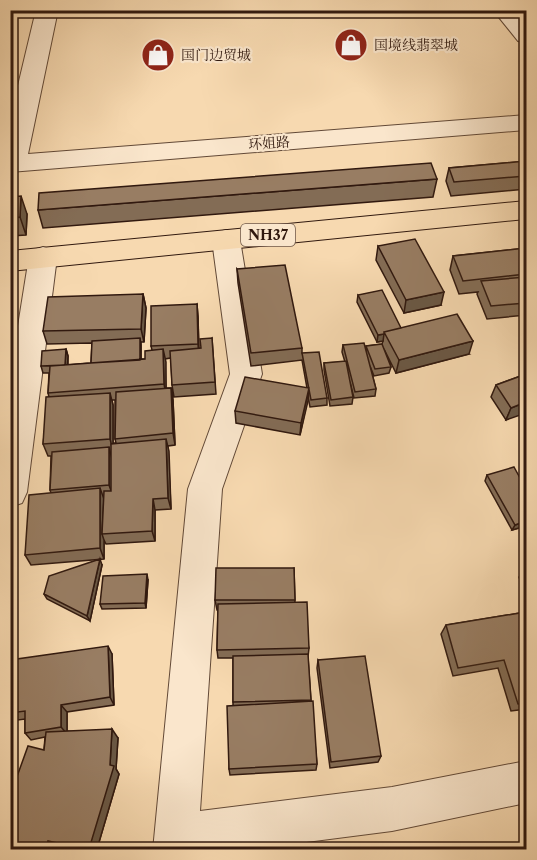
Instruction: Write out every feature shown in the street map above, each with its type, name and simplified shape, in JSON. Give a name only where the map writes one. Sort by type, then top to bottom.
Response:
[{"type":"highway","name":"NH37","points":[[10,261],[526,210]]},
{"type":"street","points":[[12,164],[47,10]]},
{"type":"street","points":[[503,10],[526,36]]},
{"type":"street","name":"环姐路","points":[[12,164],[526,123]]},
{"type":"street","points":[[226,240],[246,374],[205,489],[176,842],[392,808],[526,782]]},
{"type":"street","points":[[10,492],[43,257]]},
{"type":"building","points":[[526,161],[526,176],[454,182],[449,168]]},
{"type":"building","points":[[431,163],[437,179],[38,210],[39,193]]},
{"type":"building","points":[[21,196],[20,217],[10,218],[10,197]]},
{"type":"building","points":[[415,239],[444,292],[406,300],[378,246]]},
{"type":"building","points":[[526,248],[526,274],[463,281],[453,256]]},
{"type":"building","points":[[285,265],[302,348],[251,353],[237,269]]},
{"type":"building","points":[[526,277],[526,303],[491,306],[481,281]]},
{"type":"building","points":[[382,290],[401,328],[378,335],[358,295]]},
{"type":"building","points":[[143,294],[141,329],[43,331],[48,297]]},
{"type":"building","points":[[197,304],[198,344],[151,346],[151,306]]},
{"type":"building","points":[[457,314],[473,341],[399,360],[384,332]]},
{"type":"building","points":[[140,338],[140,360],[91,363],[92,341]]},
{"type":"building","points":[[212,338],[215,382],[172,385],[170,351],[201,348],[200,339]]},
{"type":"building","points":[[364,343],[376,389],[355,392],[343,345]]},
{"type":"building","points":[[382,344],[391,367],[375,369],[366,346]]},
{"type":"building","points":[[66,349],[65,365],[41,366],[42,351]]},
{"type":"building","points":[[163,349],[164,384],[48,393],[50,366],[145,359],[145,351]]},
{"type":"building","points":[[319,352],[327,398],[311,400],[302,353]]},
{"type":"building","points":[[346,361],[353,397],[331,400],[324,363]]},
{"type":"building","points":[[526,374],[526,402],[511,408],[496,385]]},
{"type":"building","points":[[245,377],[309,388],[301,423],[235,411]]},
{"type":"building","points":[[171,388],[173,433],[115,439],[116,392]]},
{"type":"building","points":[[110,393],[110,439],[43,444],[46,397]]},
{"type":"building","points":[[166,439],[168,498],[153,499],[152,531],[102,534],[104,491],[111,491],[111,444]]},
{"type":"building","points":[[109,447],[109,485],[50,490],[52,452]]},
{"type":"building","points":[[514,467],[526,489],[526,521],[515,525],[487,475]]},
{"type":"building","points":[[100,488],[100,548],[25,555],[29,495]]},
{"type":"building","points":[[100,559],[87,616],[44,594],[49,576]]},
{"type":"building","points":[[216,568],[294,568],[295,600],[215,600]]},
{"type":"building","points":[[147,574],[145,603],[100,604],[103,576]]},
{"type":"building","points":[[307,602],[309,648],[217,650],[218,604]]},
{"type":"building","points":[[526,612],[526,703],[518,704],[504,660],[458,668],[446,625]]},
{"type":"building","points":[[108,646],[110,697],[61,705],[61,727],[25,733],[25,711],[10,713],[10,660]]},
{"type":"building","points":[[308,654],[311,700],[233,702],[233,656]]},
{"type":"building","points":[[365,656],[381,756],[331,762],[318,660]]},
{"type":"building","points":[[313,701],[317,764],[229,769],[227,706]]},
{"type":"building","points":[[112,729],[110,765],[114,766],[89,849],[48,841],[46,849],[10,849],[10,796],[28,746],[44,750],[46,732]]},
{"type":"place","name":"国境线翡翠城","points":[[351,45]]},
{"type":"place","name":"国门边贸城","points":[[158,55]]}]
